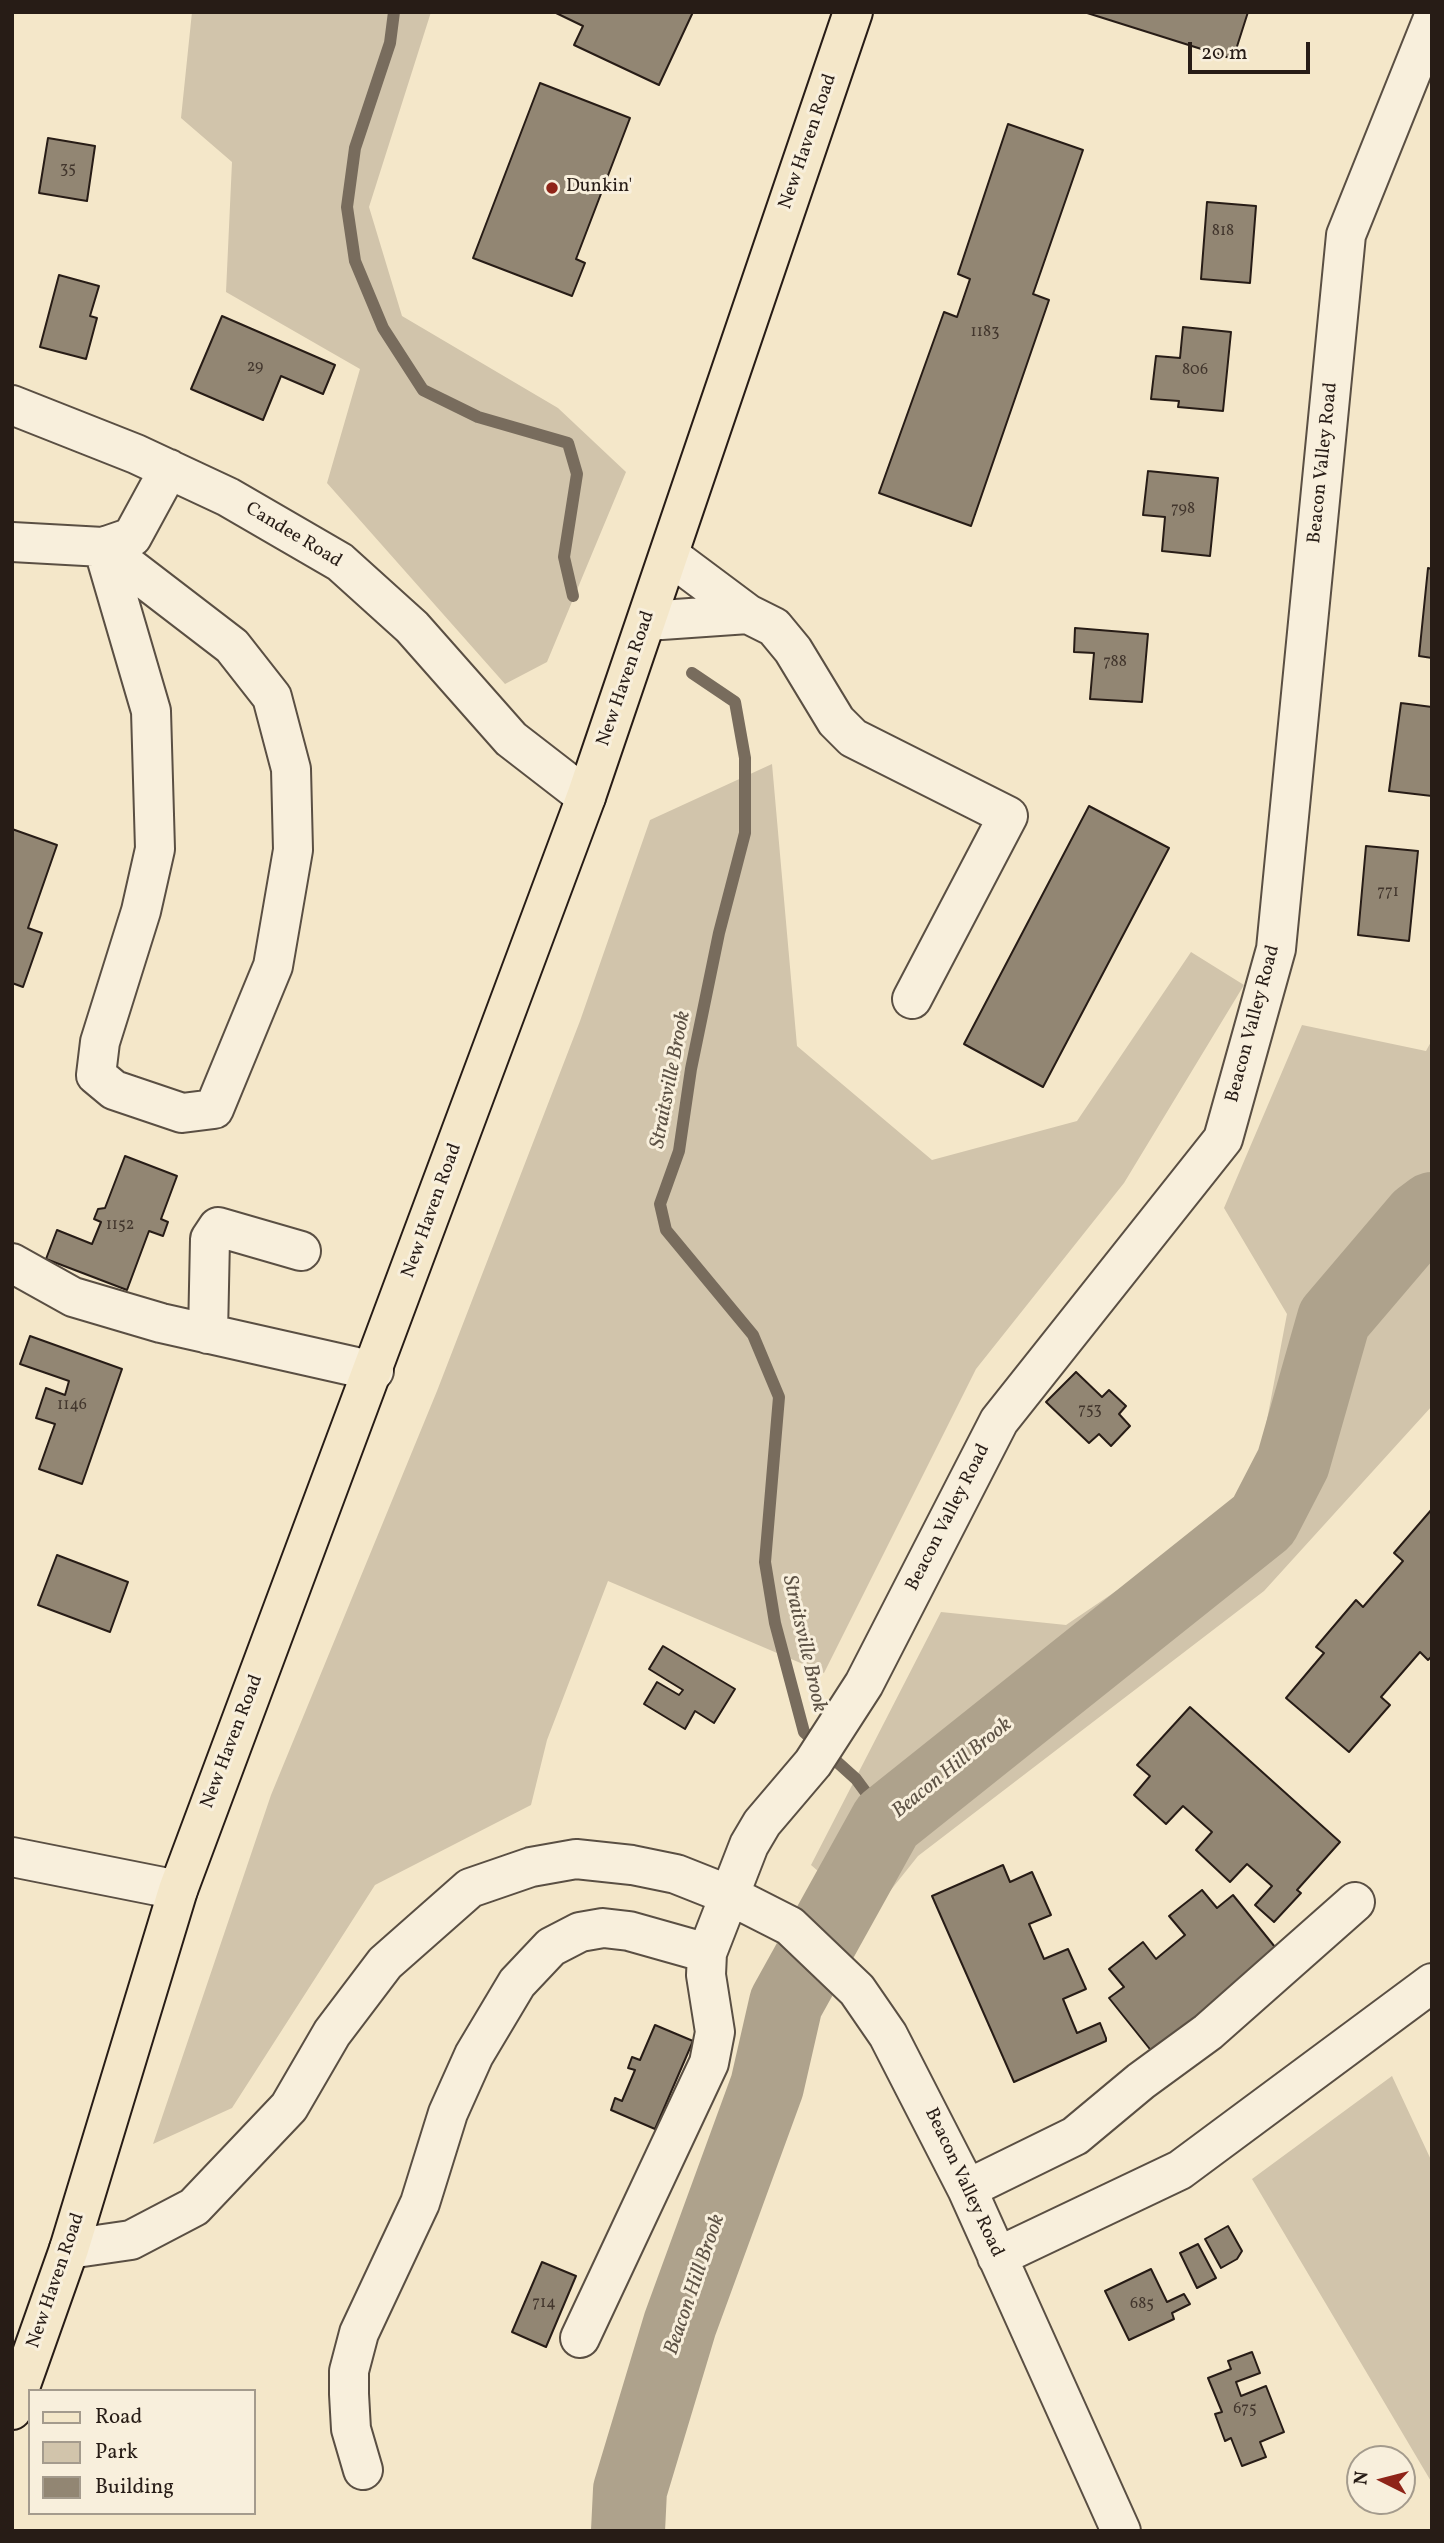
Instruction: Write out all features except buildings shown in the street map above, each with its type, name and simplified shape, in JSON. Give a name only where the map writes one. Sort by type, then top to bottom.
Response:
[{"type":"main road","name":"New Haven Road","points":[[12,2410],[69,2249],[178,1890],[374,1371],[586,797],[853,12]]},
{"type":"street","name":"Beacon Valley Road","points":[[729,1895],[749,1845],[762,1823],[822,1749],[864,1684],[999,1421],[1223,1139],[1276,949],[1346,235],[1432,21]]},
{"type":"street","name":"Candee Road","points":[[12,405],[169,469],[228,497],[340,562],[412,627],[511,739],[586,797]]},
{"type":"street","points":[[12,542],[103,547],[132,537],[169,469]]},
{"type":"street","points":[[103,547],[232,646],[272,697],[292,769],[292,850],[273,966],[214,1109],[182,1112],[114,1090],[96,1075],[100,1042],[141,911],[155,849],[152,711],[103,547]]},
{"type":"street","points":[[669,555],[748,614],[774,627],[793,650],[836,721],[853,738],[1008,816],[912,999]]},
{"type":"street","points":[[647,621],[748,614]]},
{"type":"street","points":[[208,1334],[209,1239],[218,1227],[301,1251]]},
{"type":"street","points":[[12,1263],[73,1297],[208,1334],[374,1371]]},
{"type":"street","points":[[12,1857],[178,1890]]},
{"type":"street","name":"Beacon Valley Road","points":[[69,2249],[131,2240],[194,2207],[289,2107],[332,2033],[385,1963],[470,1888],[531,1867],[576,1859],[632,1865],[676,1874],[729,1895],[790,1926],[857,1990],[888,2035],[917,2086],[967,2189],[1121,2531]]},
{"type":"street","points":[[580,2338],[709,2063],[715,2032],[706,1975],[706,1953],[729,1895]]},
{"type":"street","points":[[967,2189],[1074,2136],[1141,2081],[1208,2032],[1355,1902]]},
{"type":"street","points":[[363,2470],[351,2429],[349,2394],[349,2371],[359,2333],[420,2203],[449,2113],[474,2055],[517,1983],[551,1947],[580,1932],[603,1928],[629,1931],[706,1953]]},
{"type":"street","points":[[997,2257],[1180,2170],[1432,1983]]},
{"type":"green space","points":[[192,12],[431,12],[369,207],[402,316],[558,408],[626,472],[547,662],[505,684],[327,483],[360,369],[226,292],[232,162],[181,118]]},
{"type":"green space","points":[[772,764],[797,1046],[932,1160],[1077,1121],[1191,952],[1244,985],[1124,1183],[976,1369],[824,1673],[608,1581],[547,1740],[531,1805],[375,1885],[232,2108],[153,2144],[271,1795],[437,1391],[580,1021],[650,820]]},
{"type":"green space","points":[[1302,1025],[1426,1051],[1432,1040],[1432,1406],[1264,1591],[918,1856],[870,1916],[811,1865],[941,1612],[1066,1625],[1252,1499],[1287,1314],[1224,1208]]},
{"type":"green space","points":[[1392,2076],[1432,2162],[1432,2483],[1416,2456],[1416,2445],[1410,2445],[1252,2179]]},
{"type":"waterway","name":"Straitsville Brook","points":[[394,12],[390,43],[355,148],[347,207],[355,261],[383,328],[423,390],[478,417],[568,443],[577,474],[564,557],[573,596]]},
{"type":"waterway","name":"Straitsville Brook","points":[[692,673],[735,702],[745,758],[745,833],[719,933],[691,1069],[679,1151],[660,1204],[666,1230],[753,1335],[779,1397],[765,1562],[775,1623],[804,1732],[856,1779],[887,1821]]},
{"type":"waterway","name":"Beacon Hill Brook","points":[[628,2531],[630,2490],[680,2324],[767,2086],[786,2003],[887,1821],[1263,1521],[1293,1463],[1334,1319],[1420,1218],[1432,1209]]},
{"type":"place","name":"Dunkin'","points":[[552,188]]}]
